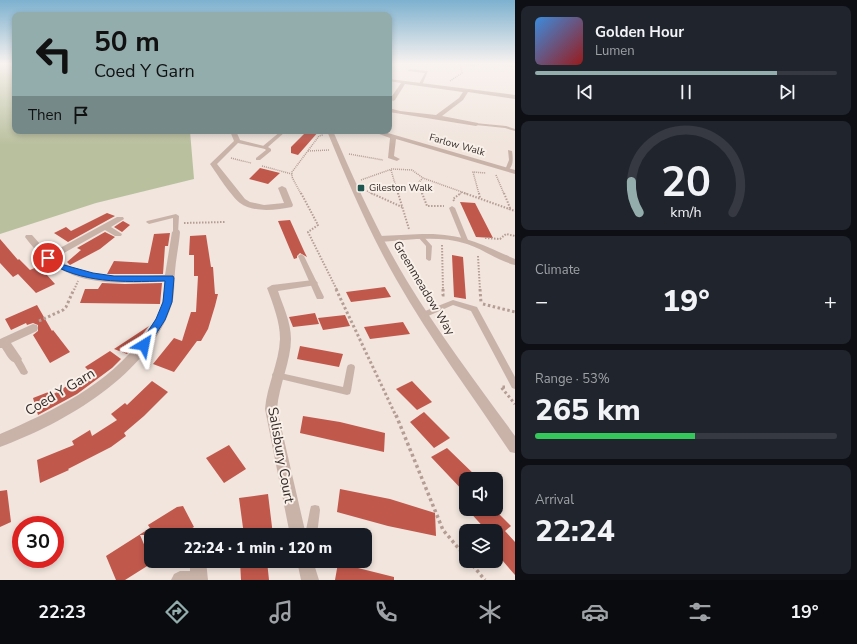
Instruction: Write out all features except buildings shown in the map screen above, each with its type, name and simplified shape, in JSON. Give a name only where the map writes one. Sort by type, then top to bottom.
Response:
[{"type":"street","points":[[393,100],[398,91]]},
{"type":"street","points":[[437,117],[461,99],[466,91]]},
{"type":"street","points":[[467,91],[515,97]]},
{"type":"street","points":[[392,111],[476,124]]},
{"type":"street","points":[[235,134],[237,141]]},
{"type":"street","name":"Greenmeadow Way","points":[[331,134],[380,240],[402,281],[465,377],[515,447]]},
{"type":"street","name":"Farlow Walk","points":[[385,134],[505,172],[515,172]]},
{"type":"street","points":[[393,136],[390,156],[397,159]]},
{"type":"street","points":[[237,141],[265,147]]},
{"type":"street","points":[[237,141],[214,164],[242,201],[261,208],[289,205],[282,188]]},
{"type":"street","points":[[48,258],[120,219]]},
{"type":"street","points":[[105,227],[118,234]]},
{"type":"street","name":"Coed Y Garn","points":[[0,441],[34,426],[73,405],[104,385],[127,364],[149,339],[168,302],[176,232]]},
{"type":"street","points":[[29,237],[48,258],[61,267],[82,274],[114,279],[170,278]]},
{"type":"street","points":[[380,240],[442,237],[465,240],[515,262]]},
{"type":"street","name":"Salisbury Court","points":[[296,528],[271,409],[276,375],[285,345],[285,332],[272,288],[313,283]]},
{"type":"street","points":[[16,359],[2,343],[30,329]]},
{"type":"street","points":[[180,580],[199,580],[198,568]]},
{"type":"lane","points":[[476,124],[506,127],[515,130]]},
{"type":"lane","points":[[258,159],[269,150],[265,147],[281,134]]},
{"type":"lane","points":[[505,172],[511,160],[510,150]]},
{"type":"lane","points":[[452,207],[465,240]]},
{"type":"lane","points":[[148,222],[176,216],[176,232]]},
{"type":"lane","points":[[416,238],[429,246],[429,258]]},
{"type":"lane","points":[[301,256],[320,297]]},
{"type":"lane","points":[[424,315],[453,302],[474,309],[515,385]]},
{"type":"lane","points":[[16,359],[24,372]]},
{"type":"lane","points":[[276,375],[347,391],[351,367]]},
{"type":"lane","points":[[312,528],[315,510]]},
{"type":"path","points":[[327,134],[320,136],[292,172],[292,177],[318,224],[308,232],[394,410],[443,530],[459,549]]},
{"type":"path","points":[[308,151],[330,150]]},
{"type":"path","points":[[361,185],[359,181],[392,169],[412,170],[423,178],[515,211]]},
{"type":"path","points":[[391,170],[402,207],[416,238]]},
{"type":"path","points":[[480,198],[473,172],[488,174]]},
{"type":"path","points":[[505,172],[496,174],[510,208],[508,209]]},
{"type":"path","points":[[423,178],[418,183],[427,206],[452,207],[453,200],[462,192]]},
{"type":"path","points":[[363,190],[402,207]]},
{"type":"path","points":[[176,232],[182,228],[182,223],[225,222]]},
{"type":"path","points":[[485,238],[500,239],[506,234],[515,236]]},
{"type":"path","points":[[442,237],[443,294]]},
{"type":"path","points":[[478,245],[481,304]]},
{"type":"path","points":[[30,329],[36,323],[63,310],[66,307],[82,274]]},
{"type":"path","points":[[475,568],[485,580]]},
{"type":"green space","points":[[0,91],[12,91],[12,134],[190,134],[194,179],[96,203],[0,234]]},
{"type":"place","name":"Gileston Walk","points":[[361,188]]},
{"type":"route","points":[[48,258],[61,267],[92,276],[114,279],[170,278],[168,302],[160,320],[144,345]]}]
